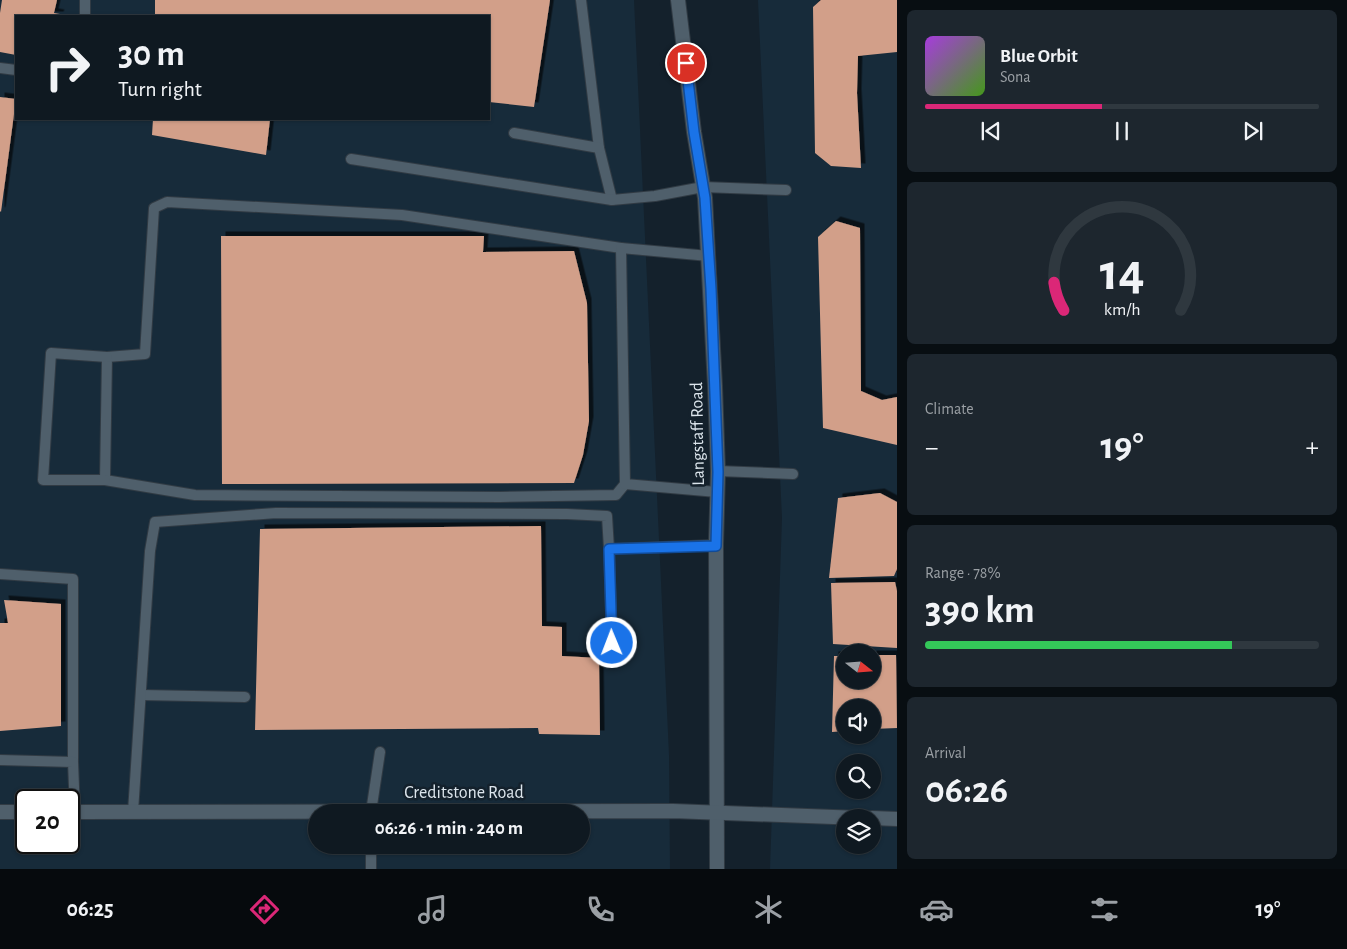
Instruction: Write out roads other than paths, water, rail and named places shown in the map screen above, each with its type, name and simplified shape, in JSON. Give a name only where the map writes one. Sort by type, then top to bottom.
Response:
[{"type":"street","name":"Langstaff Road","points":[[678,0],[694,132],[703,187],[709,256],[718,472],[716,546],[717,869]]},
{"type":"street","name":"Creditstone Road","points":[[590,811],[673,811],[836,817]]},
{"type":"street","points":[[0,812],[15,812]]},
{"type":"street","name":"Creditstone Road","points":[[80,812],[308,812]]},
{"type":"street","points":[[881,819],[897,820]]},
{"type":"lane","points":[[85,0],[85,15]]},
{"type":"lane","points":[[581,0],[599,148],[612,200]]},
{"type":"lane","points":[[0,68],[15,70]]},
{"type":"lane","points":[[514,133],[599,148]]},
{"type":"lane","points":[[351,159],[612,200],[655,196],[703,187],[786,190]]},
{"type":"lane","points":[[621,248],[624,484],[616,495],[490,497],[194,495],[104,480],[43,480],[51,353],[107,357],[145,354],[154,208],[167,202],[402,216],[621,248],[709,256]]},
{"type":"lane","points":[[104,480],[107,357]]},
{"type":"lane","points":[[718,472],[793,474]]},
{"type":"lane","points":[[624,484],[717,492]]},
{"type":"lane","points":[[133,812],[150,551],[155,522],[276,513],[567,514],[607,516],[612,643]]},
{"type":"lane","points":[[609,549],[716,546]]},
{"type":"lane","points":[[0,574],[74,579],[72,789]]},
{"type":"lane","points":[[141,695],[245,698]]},
{"type":"lane","points":[[372,804],[380,752]]},
{"type":"lane","points":[[0,760],[73,762]]},
{"type":"lane","points":[[371,854],[371,869]]}]
